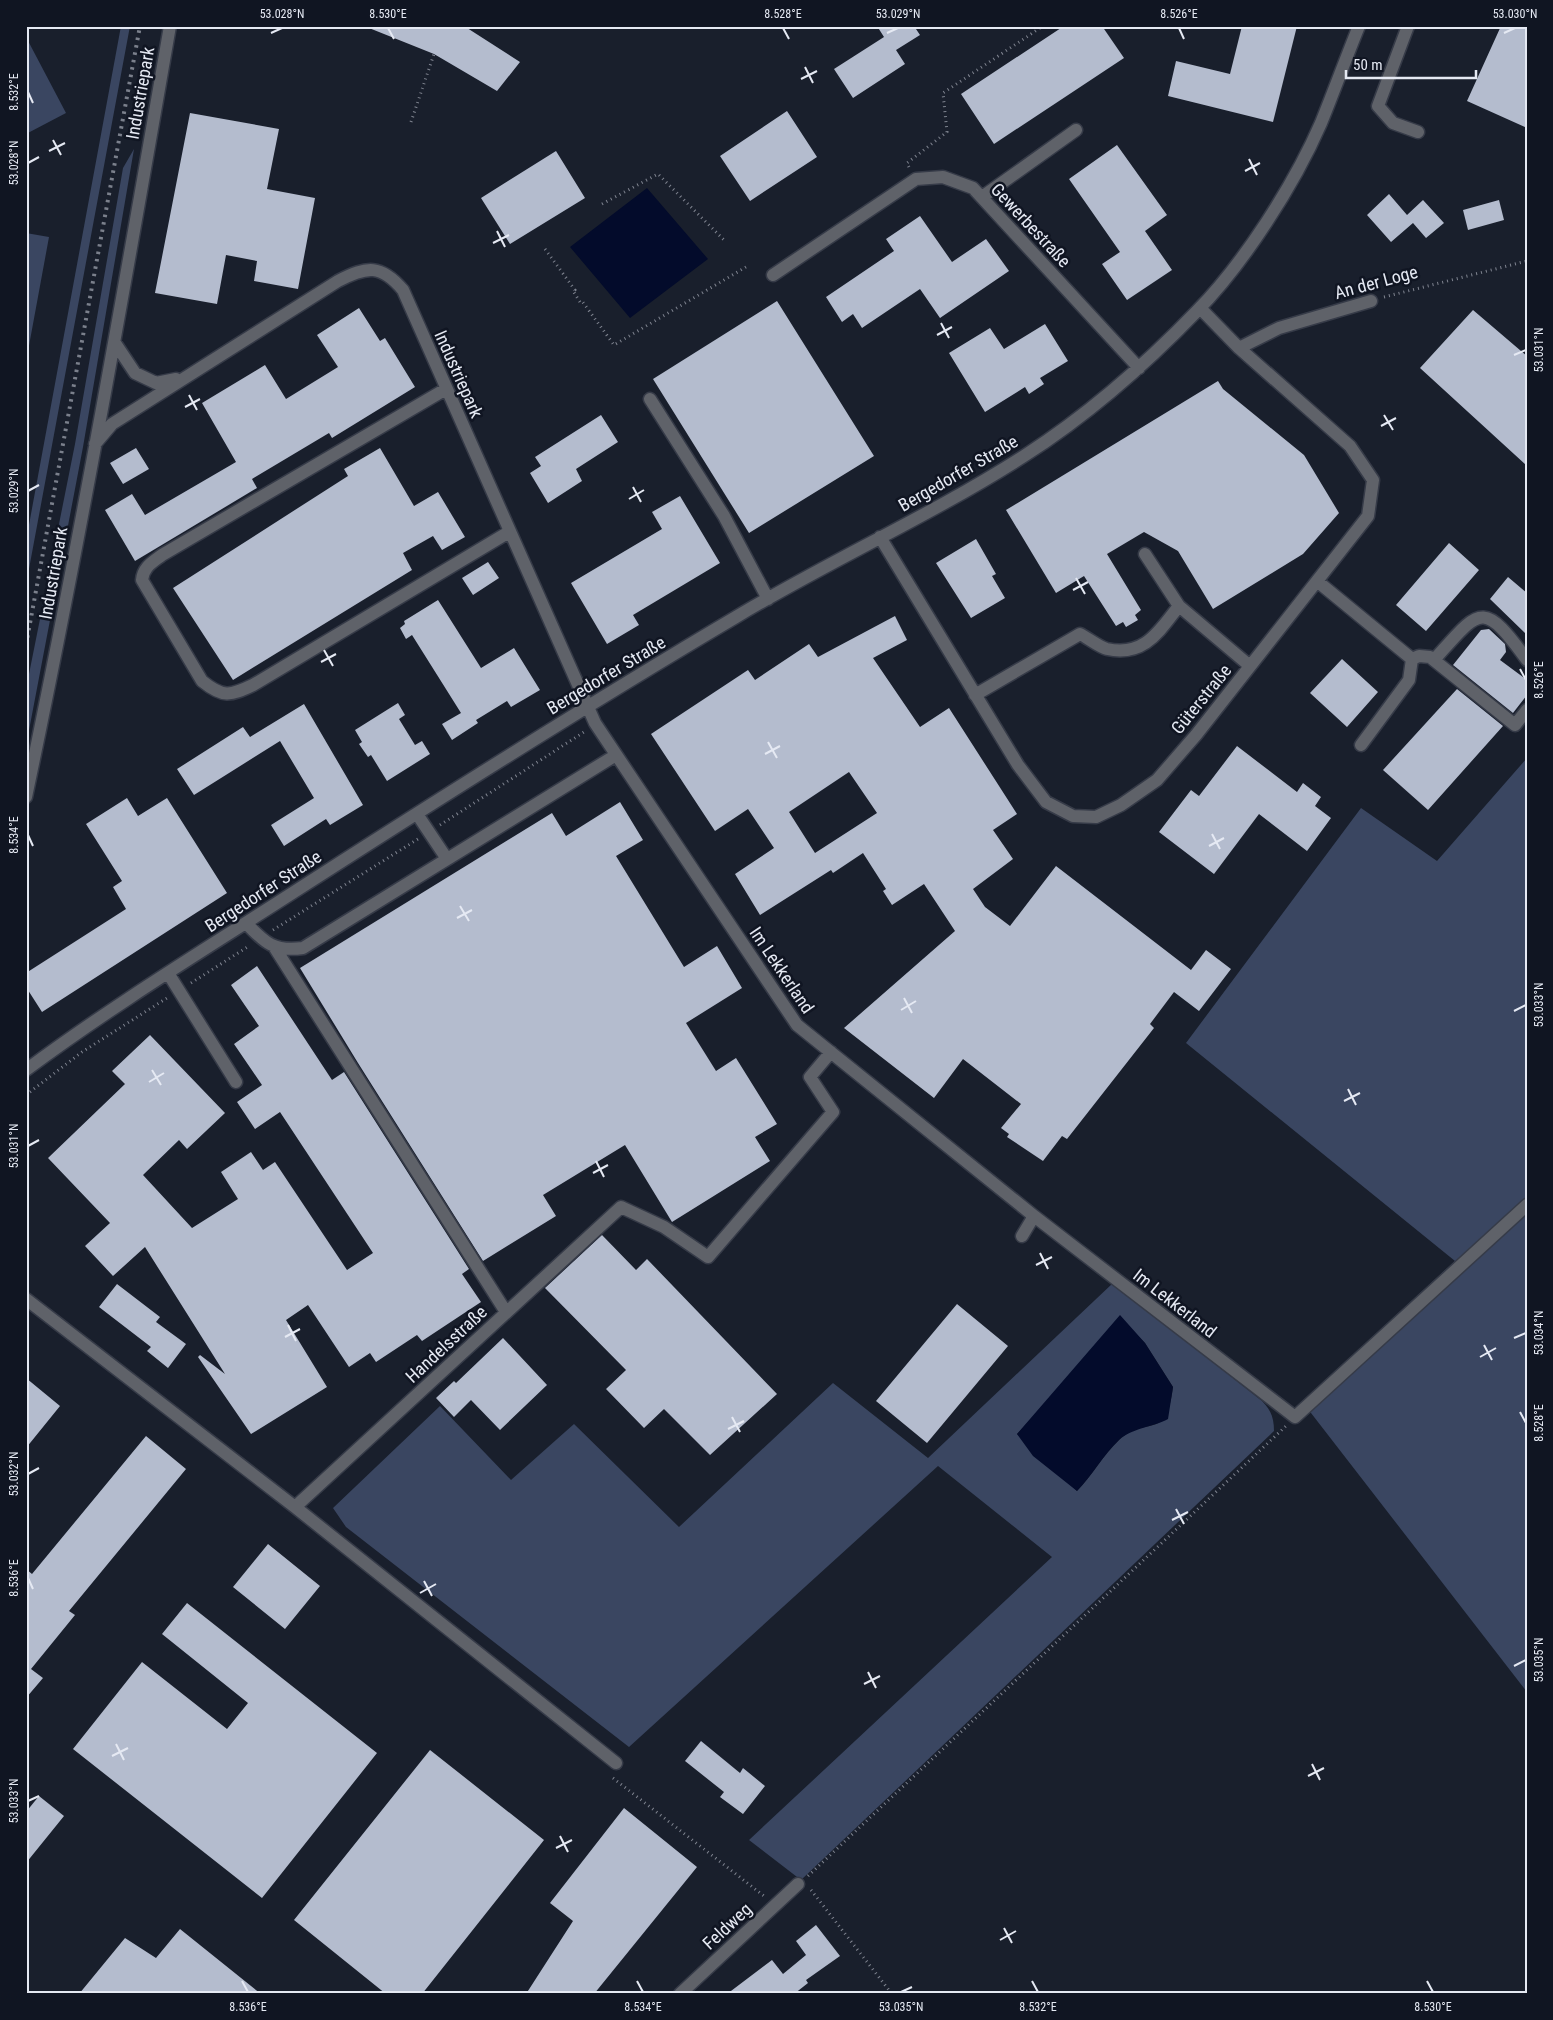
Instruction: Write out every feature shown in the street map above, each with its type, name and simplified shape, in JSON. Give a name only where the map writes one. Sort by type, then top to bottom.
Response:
[{"type":"street","name":"Industriepark","points":[[26,797],[56,654],[115,343],[170,26]]},
{"type":"street","name":"Bergedorfer Straße","points":[[26,1070],[168,973],[586,707],[768,599],[964,493],[1026,455],[1085,413],[1139,368],[1200,308],[1243,257],[1278,203],[1319,127],[1359,26]]},
{"type":"street","points":[[1408,26],[1378,106],[1393,123],[1418,132]]},
{"type":"street","points":[[982,197],[1076,130]]},
{"type":"street","name":"Gewerbestraße","points":[[773,275],[916,179],[943,177],[973,188],[1139,368]]},
{"type":"street","name":"Industriepark","points":[[95,444],[112,424],[338,281],[358,271],[374,269],[391,276],[403,290],[586,707]]},
{"type":"street","name":"An der Loge","points":[[1240,348],[1279,328],[1370,301]]},
{"type":"street","name":"Güterstraße","points":[[880,537],[974,695],[1018,765],[1046,802],[1073,816],[1096,817],[1121,805],[1157,780],[1368,516],[1373,480],[1350,446],[1240,348],[1200,308]]},
{"type":"street","name":"Industriepark","points":[[115,343],[135,373],[156,383],[185,378]]},
{"type":"street","points":[[446,388],[162,555],[147,566],[142,574],[142,580],[202,682],[215,692],[230,694],[253,685],[509,532]]},
{"type":"street","points":[[650,400],[724,516],[768,599]]},
{"type":"street","points":[[1146,554],[1179,606],[1250,666]]},
{"type":"street","points":[[1317,581],[1412,659]]},
{"type":"street","points":[[974,695],[1080,634],[1106,649],[1129,651],[1146,644],[1179,606]]},
{"type":"street","points":[[1434,660],[1469,622],[1478,616],[1487,617],[1495,622],[1527,660]]},
{"type":"street","points":[[1412,659],[1419,656],[1430,657],[1515,724],[1527,710]]},
{"type":"street","points":[[1361,745],[1410,680],[1412,659]]},
{"type":"street","name":"Im Lekkerland","points":[[586,707],[616,755],[797,1025],[1034,1216],[1295,1417]]},
{"type":"street","points":[[275,948],[290,950],[303,948],[616,755]]},
{"type":"street","points":[[417,814],[447,859]]},
{"type":"street","points":[[246,923],[261,938],[275,948],[506,1312]]},
{"type":"street","points":[[168,973],[236,1082]]},
{"type":"street","name":"Handelsstraße","points":[[295,1507],[620,1207],[664,1227],[708,1257],[833,1112],[810,1077],[830,1052]]},
{"type":"street","points":[[1295,1417],[1527,1204]]},
{"type":"street","points":[[1022,1236],[1034,1216]]},
{"type":"street","points":[[26,1299],[295,1507],[616,1763]]},
{"type":"street","name":"Feldweg","points":[[680,1994],[801,1882]]},
{"type":"path","points":[[916,179],[907,163],[946,132],[943,93],[1043,26]]},
{"type":"path","points":[[411,122],[434,54]]},
{"type":"path","points":[[602,204],[658,174],[725,241]]},
{"type":"path","points":[[545,249],[575,290],[573,291],[580,302],[582,301],[614,345],[746,267]]},
{"type":"path","name":"An der Loge","points":[[1370,301],[1527,261]]},
{"type":"path","points":[[26,1095],[82,1052],[429,832],[574,739],[595,723]]},
{"type":"path","points":[[892,1994],[801,1882],[1295,1417]]},
{"type":"path","points":[[616,1763],[608,1773],[776,1905]]},
{"type":"shaded area","points":[[121,26],[130,26],[26,585],[26,541]]},
{"type":"shaded area","points":[[26,37],[66,113],[26,134]]},
{"type":"shaded area","points":[[134,149],[83,447],[26,746],[26,689],[75,444],[123,168]]},
{"type":"shaded area","points":[[647,188],[708,259],[630,318],[570,247]]},
{"type":"shaded area","points":[[26,233],[49,237],[26,362]]},
{"type":"shaded area","points":[[1527,758],[1527,1692],[1311,1413],[1304,1400],[1455,1261],[1186,1043],[1361,808],[1437,861]]},
{"type":"shaded area","points":[[1113,1283],[1262,1401],[1270,1411],[1274,1426],[1274,1431],[801,1880],[749,1840],[1052,1557],[938,1466],[629,1747],[346,1527],[333,1508],[440,1406],[511,1480],[574,1424],[679,1527],[833,1383],[928,1458]],"holes":[[[1129,1327],[1145,1343],[1173,1387],[1166,1415],[1160,1422],[1129,1433],[1119,1440],[1077,1491],[1017,1434],[1044,1405]]]},
{"type":"shaded area","points":[[1120,1315],[1145,1343],[1173,1387],[1168,1419],[1124,1436],[1108,1452],[1077,1491],[1033,1456],[1017,1434]]},
{"type":"building","points":[[364,26],[464,26],[520,62],[497,91],[434,54]]},
{"type":"building","points":[[877,26],[914,26],[920,35],[896,50],[905,64],[853,98],[834,69],[884,37]]},
{"type":"building","points":[[1064,26],[1102,26],[1124,58],[994,144],[961,94]]},
{"type":"building","points":[[1242,26],[1297,26],[1273,122],[1168,96],[1176,61],[1230,74]]},
{"type":"building","points":[[1501,26],[1527,26],[1527,128],[1467,101]]},
{"type":"building","points":[[787,111],[817,157],[750,201],[720,156]]},
{"type":"building","points":[[190,113],[279,129],[267,189],[315,198],[298,289],[254,281],[257,261],[226,255],[217,304],[155,293]]},
{"type":"building","points":[[1117,145],[1167,215],[1145,231],[1172,270],[1127,300],[1102,264],[1120,252],[1069,179]]},
{"type":"building","points":[[556,151],[585,198],[510,244],[481,198]]},
{"type":"building","points":[[1389,194],[1407,215],[1423,200],[1444,223],[1426,238],[1413,223],[1391,242],[1367,215]]},
{"type":"building","points":[[1499,200],[1504,220],[1468,230],[1463,210]]},
{"type":"building","points":[[920,216],[952,262],[986,239],[1009,271],[940,318],[920,289],[862,328],[853,314],[842,322],[826,297],[894,251],[886,239]]},
{"type":"building","points":[[777,301],[874,456],[749,533],[653,379]]},
{"type":"building","points":[[359,308],[380,341],[385,338],[415,387],[332,438],[329,433],[252,479],[257,488],[135,561],[105,510],[132,494],[145,515],[236,462],[202,403],[265,365],[286,399],[338,367],[317,335]]},
{"type":"building","points":[[1473,310],[1527,356],[1527,466],[1420,368]]},
{"type":"building","points":[[1045,324],[1068,361],[1040,378],[1044,384],[1029,394],[1025,387],[985,412],[949,353],[990,328],[1004,349]]},
{"type":"building","points":[[1218,381],[1223,389],[1304,455],[1339,513],[1303,554],[1213,609],[1178,551],[1144,532],[1107,554],[1141,610],[1135,615],[1138,620],[1126,627],[1123,622],[1116,626],[1084,576],[1056,593],[1006,510]]},
{"type":"building","points":[[601,415],[618,442],[576,469],[582,481],[548,503],[530,473],[541,466],[535,457]]},
{"type":"building","points":[[136,448],[149,469],[123,484],[110,463]]},
{"type":"building","points":[[380,448],[414,506],[438,492],[465,537],[442,550],[433,536],[403,553],[412,570],[233,680],[173,588],[348,476],[344,469]]},
{"type":"building","points":[[680,496],[720,563],[633,615],[639,625],[607,644],[571,583],[662,529],[652,512]]},
{"type":"building","points":[[976,539],[996,574],[992,576],[1005,598],[971,618],[936,563]]},
{"type":"building","points":[[1449,543],[1479,570],[1426,631],[1396,605]]},
{"type":"building","points":[[488,562],[499,578],[473,595],[462,578]]},
{"type":"building","points":[[1508,577],[1527,593],[1527,635],[1490,599]]},
{"type":"building","points":[[438,600],[481,668],[514,648],[540,690],[511,707],[507,701],[476,720],[478,723],[452,740],[442,724],[461,713],[412,635],[406,639],[400,628],[405,624],[404,621]]},
{"type":"building","points":[[895,616],[907,640],[873,658],[920,727],[949,708],[1017,814],[993,830],[1013,859],[973,889],[985,907],[1010,926],[1056,866],[1191,970],[1206,950],[1231,969],[1199,1011],[1174,992],[1150,1024],[1154,1028],[1067,1139],[1062,1136],[1043,1161],[1007,1137],[1009,1134],[1001,1128],[1021,1104],[963,1059],[934,1098],[844,1028],[955,931],[924,884],[892,905],[883,891],[886,889],[863,853],[833,873],[831,870],[760,915],[735,874],[774,848],[748,809],[715,831],[651,734],[748,670],[755,680],[809,644],[818,657]],"holes":[[[849,772],[877,813],[815,853],[789,812]]]},
{"type":"building","points":[[1489,629],[1505,644],[1506,652],[1500,660],[1527,680],[1527,695],[1513,713],[1453,665],[1481,630]]},
{"type":"building","points":[[1342,659],[1378,692],[1347,727],[1310,693]]},
{"type":"building","points":[[1457,689],[1503,726],[1428,810],[1383,770]]},
{"type":"building","points":[[398,703],[405,715],[399,719],[415,745],[422,741],[430,754],[387,781],[371,755],[368,757],[359,744],[362,742],[355,730]]},
{"type":"building","points":[[304,704],[363,805],[330,825],[326,819],[284,846],[271,825],[314,798],[280,741],[194,795],[177,769],[243,727],[250,737]]},
{"type":"building","points":[[1237,746],[1297,792],[1303,783],[1321,797],[1315,806],[1331,818],[1307,851],[1259,814],[1214,874],[1159,832],[1191,790],[1199,796]]},
{"type":"building","points":[[127,798],[138,816],[167,798],[227,893],[42,1012],[26,987],[26,973],[126,909],[113,887],[122,881],[86,824]]},
{"type":"building","points":[[620,802],[643,840],[616,856],[684,967],[717,946],[742,988],[686,1023],[716,1071],[736,1058],[777,1124],[755,1137],[770,1161],[672,1222],[625,1145],[543,1195],[556,1216],[483,1261],[300,968],[552,813],[566,836]]},
{"type":"building","points":[[257,966],[332,1080],[344,1072],[469,1269],[462,1274],[481,1302],[422,1341],[417,1335],[376,1362],[370,1353],[349,1367],[308,1305],[286,1320],[327,1387],[251,1434],[198,1357],[200,1355],[225,1374],[145,1247],[113,1276],[85,1246],[110,1223],[48,1158],[125,1084],[112,1071],[150,1035],[225,1113],[187,1149],[179,1140],[143,1175],[192,1228],[238,1199],[221,1172],[251,1152],[263,1170],[275,1162],[347,1270],[373,1253],[280,1112],[255,1129],[237,1102],[262,1085],[234,1044],[259,1026],[231,985]]},
{"type":"building","points":[[602,1235],[636,1270],[647,1259],[777,1394],[710,1455],[664,1409],[644,1428],[606,1389],[626,1370],[545,1288]]},
{"type":"building","points":[[117,1284],[160,1317],[156,1322],[186,1344],[168,1368],[147,1351],[151,1347],[99,1307]]},
{"type":"building","points":[[957,1304],[1008,1346],[927,1443],[876,1401]]},
{"type":"building","points":[[503,1338],[547,1385],[500,1430],[471,1400],[454,1417],[436,1398],[454,1381],[456,1383]]},
{"type":"building","points":[[26,1378],[60,1406],[26,1448]]},
{"type":"building","points":[[146,1436],[186,1469],[69,1611],[75,1615],[31,1669],[43,1678],[26,1698],[26,1569],[32,1574]]},
{"type":"building","points":[[268,1544],[320,1586],[285,1629],[233,1587]]},
{"type":"building","points":[[187,1603],[377,1753],[262,1898],[73,1749],[142,1662],[227,1729],[248,1703],[162,1634]]},
{"type":"building","points":[[701,1741],[740,1773],[743,1768],[765,1786],[743,1814],[720,1797],[724,1792],[685,1761]]},
{"type":"building","points":[[430,1750],[544,1840],[422,1994],[386,1994],[294,1920]]},
{"type":"building","points":[[39,1796],[64,1816],[26,1863],[26,1812]]},
{"type":"building","points":[[624,1808],[697,1867],[594,1994],[526,1994],[573,1921],[550,1903]]},
{"type":"building","points":[[816,1925],[840,1956],[806,1980],[808,1983],[794,1994],[727,1994],[772,1960],[783,1974],[806,1955],[796,1941]]},
{"type":"building","points":[[180,1929],[261,1994],[79,1994],[125,1938],[156,1958]]},
{"type":"railway","points":[[26,645],[140,26]]}]
